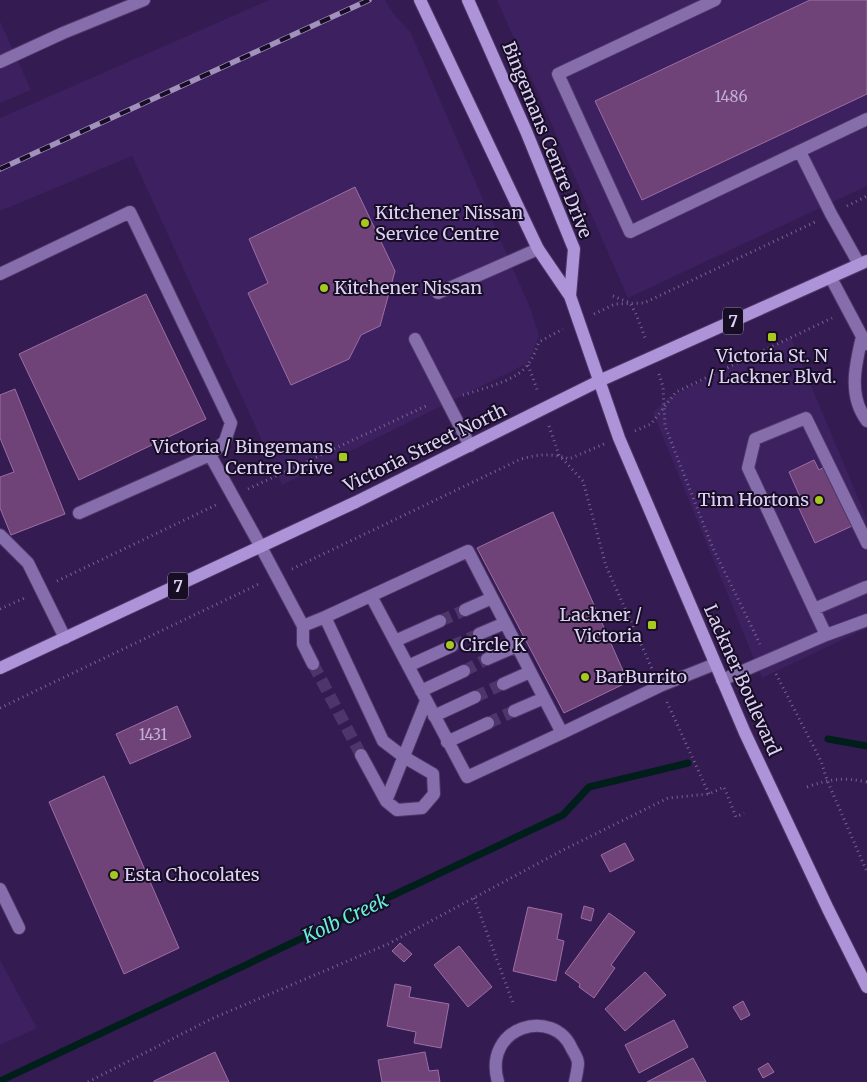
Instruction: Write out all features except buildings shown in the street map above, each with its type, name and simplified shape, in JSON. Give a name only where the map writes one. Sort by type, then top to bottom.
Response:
[{"type":"main road","name":"Bingemans Centre Drive","points":[[420,0],[538,249],[570,296],[600,381]]},
{"type":"main road","name":"Bingemans Centre Drive","points":[[468,0],[526,131],[574,249],[570,296]]},
{"type":"main road","name":"Victoria Street North","points":[[0,668],[262,547],[600,381],[863,262]]},
{"type":"main road","name":"Lackner Boulevard","points":[[600,381],[619,438],[722,680],[768,782],[867,987]]},
{"type":"street","points":[[0,62],[63,33],[144,0]]},
{"type":"street","points":[[715,0],[558,74],[630,232],[867,119]]},
{"type":"street","points":[[800,152],[831,214],[863,262]]},
{"type":"street","points":[[0,274],[130,212],[231,423],[225,441],[210,455],[79,513]]},
{"type":"street","points":[[438,293],[538,249]]},
{"type":"street","points":[[831,278],[865,342],[854,367],[855,394],[867,421]]},
{"type":"street","points":[[415,339],[470,446]]},
{"type":"street","points":[[826,635],[748,468],[755,439],[806,418],[867,543]]},
{"type":"street","points":[[210,455],[262,547],[303,626],[303,644],[313,664]]},
{"type":"street","points":[[0,534],[28,563],[65,638]]},
{"type":"street","points":[[303,626],[468,552],[562,733]]},
{"type":"street","points":[[814,609],[866,587]]},
{"type":"street","points":[[371,596],[467,777],[660,686],[715,664]]},
{"type":"street","points":[[465,610],[492,598]]},
{"type":"street","points":[[325,617],[383,741],[404,757],[433,774],[434,794],[422,808],[397,810],[386,801],[361,755]]},
{"type":"street","points":[[722,680],[826,635],[867,620]]},
{"type":"street","points":[[394,641],[440,621]]},
{"type":"street","points":[[479,634],[505,623]]},
{"type":"street","points":[[408,666],[452,646]]},
{"type":"street","points":[[487,660],[517,646]]},
{"type":"street","points":[[386,801],[404,757],[424,696],[464,671]]},
{"type":"street","points":[[503,684],[530,672]]},
{"type":"street","points":[[434,716],[475,697]]},
{"type":"street","points":[[514,711],[544,698]]},
{"type":"street","points":[[448,742],[488,723]]},
{"type":"street","points":[[0,888],[19,928]]},
{"type":"street","points":[[498,1082],[494,1070],[497,1052],[507,1036],[523,1027],[547,1026],[568,1039],[578,1062],[575,1082]]},
{"type":"path","points":[[846,206],[867,196]]},
{"type":"path","points":[[615,304],[644,303],[802,228]]},
{"type":"path","points":[[613,296],[630,303],[636,314]]},
{"type":"path","points":[[651,424],[676,392],[820,323]]},
{"type":"path","name":"Victoria Street North","points":[[499,383],[523,371],[533,358],[539,342],[544,338]]},
{"type":"path","points":[[528,364],[530,370]]},
{"type":"path","points":[[663,387],[664,426]]},
{"type":"path","points":[[557,451],[559,456],[583,482],[606,566],[709,794]]},
{"type":"path","points":[[521,459],[536,454],[570,459]]},
{"type":"path","points":[[807,787],[827,780],[854,779],[867,782]]},
{"type":"path","points":[[88,1082],[211,1019],[388,944],[566,849],[668,798],[709,794],[724,787],[736,816],[744,813]]},
{"type":"path","points":[[474,898],[513,1003]]},
{"type":"path","points":[[99,1082],[100,1076]]},
{"type":"shaded area","points":[[269,0],[385,0],[393,13],[411,33],[531,310],[539,336],[528,363],[282,485],[132,156],[0,211],[0,118]]},
{"type":"shaded area","points":[[497,0],[867,0],[867,186],[628,298]]},
{"type":"shaded area","points":[[0,21],[31,90],[0,103]]},
{"type":"shaded area","points":[[791,338],[867,519],[867,628],[762,678],[653,413],[669,397]]},
{"type":"shaded area","points":[[0,960],[37,1028],[0,1045]]},
{"type":"waterway","name":"Kolb Creek","points":[[828,739],[867,746]]},
{"type":"waterway","name":"Kolb Creek","points":[[0,1081],[563,815],[589,787],[688,763]]},
{"type":"tunnel","points":[[440,621],[465,610]]},
{"type":"tunnel","points":[[452,646],[479,634]]},
{"type":"tunnel","points":[[464,671],[487,659]]},
{"type":"tunnel","points":[[313,664],[361,755]]},
{"type":"tunnel","points":[[475,697],[503,684]]},
{"type":"tunnel","points":[[488,723],[514,711]]},
{"type":"railway","points":[[0,169],[369,0]]},
{"type":"place","name":"Kitchener Nissan Service Centre","points":[[365,223]]},
{"type":"place","name":"Kitchener Nissan","points":[[324,288]]},
{"type":"place","name":"Victoria St. N / Lackner Blvd.","points":[[772,337]]},
{"type":"place","name":"Victoria / Bingemans Centre Drive","points":[[343,457]]},
{"type":"place","name":"Tim Hortons","points":[[819,500]]},
{"type":"place","name":"Lackner / Victoria","points":[[652,625]]},
{"type":"place","name":"Circle K","points":[[450,645]]},
{"type":"place","name":"BarBurrito","points":[[585,677]]},
{"type":"place","name":"Esta Chocolates","points":[[114,875]]}]
